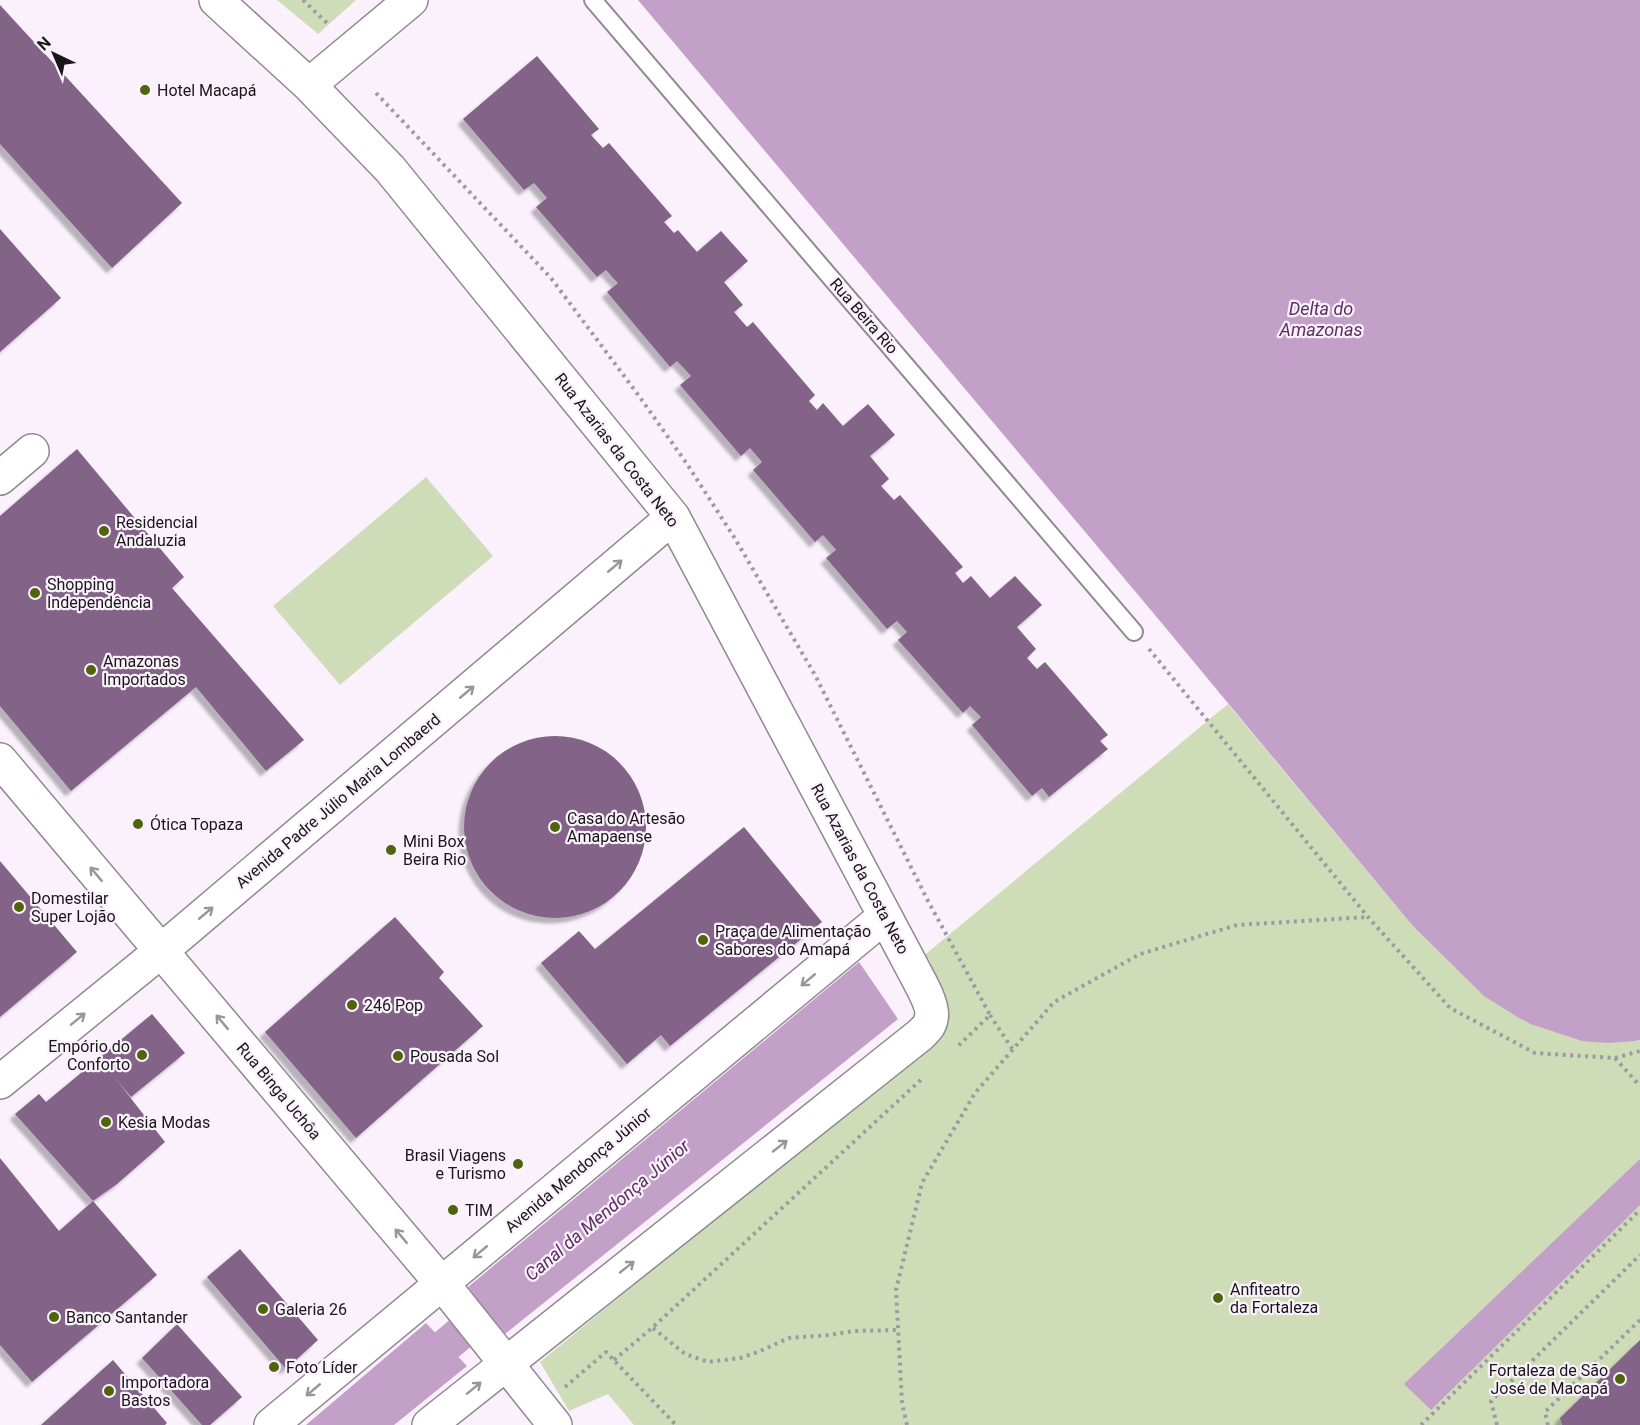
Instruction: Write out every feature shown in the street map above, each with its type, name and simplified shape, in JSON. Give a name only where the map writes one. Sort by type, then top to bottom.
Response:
[{"type":"street","name":"Rua Azarias da Costa Neto","points":[[216,0],[309,86],[390,169],[673,517],[885,916],[930,1006],[932,1016],[928,1026],[920,1035],[500,1355]]},
{"type":"street","points":[[309,86],[411,0]]},
{"type":"street","points":[[0,478],[32,450]]},
{"type":"street","name":"Avenida Padre Júlio Maria Lombaerd","points":[[0,1082],[161,951],[673,517]]},
{"type":"street","name":"Rua Binga Uchôa","points":[[0,760],[447,1290],[549,1416]]},
{"type":"street","name":"Avenida Mendonça Júnior","points":[[271,1425],[447,1290],[885,916]]},
{"type":"street","points":[[429,1425],[500,1355]]},
{"type":"lane","name":"Rua Beira Rio","points":[[593,0],[1134,632]]},
{"type":"path","points":[[376,93],[551,278],[687,464],[734,537],[815,675],[922,888],[990,1015],[1013,1050]]},
{"type":"path","points":[[1134,632],[1368,917],[1450,1008],[1535,1053],[1615,1058],[1640,1051]]},
{"type":"path","points":[[907,1425],[902,1403],[896,1290],[922,1184],[975,1093],[1054,1002],[1140,954],[1237,926],[1368,917]]},
{"type":"path","points":[[954,1050],[990,1015]]},
{"type":"path","points":[[1615,1058],[1640,1086]]},
{"type":"path","points":[[614,1360],[652,1328],[928,1073]]},
{"type":"path","points":[[1421,1425],[1640,1210]]},
{"type":"path","points":[[1497,1425],[1491,1401],[1640,1255]]},
{"type":"path","points":[[1548,1425],[1545,1412],[1640,1320]]},
{"type":"path","points":[[652,1328],[685,1354],[708,1362],[740,1358],[789,1338],[854,1331],[898,1330]]},
{"type":"path","points":[[549,1416],[606,1352],[676,1425]]},
{"type":"green space","points":[[277,0],[356,0],[318,34]]},
{"type":"green space","points":[[426,477],[493,556],[340,685],[273,606]]},
{"type":"green space","points":[[1228,704],[1412,925],[1533,1025],[1582,1041],[1640,1040],[1640,1425],[634,1425],[608,1394],[569,1411],[540,1362],[934,1039],[904,972]]},
{"type":"water","name":"Delta do Amazonas","points":[[638,0],[1640,0],[1640,1040],[1609,1043],[1582,1041],[1519,1018],[1484,996],[1412,925],[1155,615]]},
{"type":"water","points":[[859,962],[898,1019],[505,1334],[468,1287]]},
{"type":"water","points":[[1640,1159],[1640,1205],[1431,1410],[1404,1384]]},
{"type":"water","points":[[426,1323],[467,1366],[394,1425],[306,1425]]},
{"type":"building","points":[[0,5],[182,203],[112,268],[0,144]]},
{"type":"building","points":[[537,56],[599,129],[591,135],[603,148],[609,143],[672,216],[664,222],[674,233],[678,230],[697,252],[721,231],[748,261],[724,282],[743,305],[734,312],[747,327],[753,322],[815,395],[809,401],[817,410],[823,403],[843,426],[868,404],[895,435],[870,456],[889,479],[881,486],[894,500],[900,495],[963,567],[955,573],[963,583],[971,576],[990,598],[1015,576],[1042,605],[1017,627],[1036,649],[1027,658],[1037,669],[1045,662],[1108,735],[1100,741],[1108,749],[1049,797],[1042,788],[1032,796],[972,725],[981,717],[970,706],[963,713],[898,640],[907,632],[897,621],[887,629],[826,558],[836,550],[823,535],[815,542],[753,470],[762,462],[750,448],[741,456],[680,385],[691,376],[677,361],[670,367],[607,292],[618,283],[606,270],[597,277],[536,207],[547,198],[534,183],[524,190],[463,119]]},
{"type":"building","points":[[0,229],[61,298],[0,352]]},
{"type":"building","points":[[77,449],[184,577],[172,588],[304,740],[266,771],[196,687],[71,791],[0,706],[0,516]]},
{"type":"building","name":"Casa do Artesão Amapaense","points":[[555,736],[590,743],[619,763],[639,792],[646,827],[639,862],[619,891],[590,911],[555,918],[520,911],[491,891],[471,862],[464,827],[471,792],[491,763],[520,743]]},
{"type":"building","name":"Praça de Alimentação Sabores do Amapá","points":[[744,827],[822,922],[670,1046],[661,1035],[627,1064],[541,963],[579,931],[595,949]]},
{"type":"building","name":"Domestilar Super Lojão","points":[[0,861],[77,952],[0,1017]]},
{"type":"building","points":[[395,917],[444,972],[439,978],[483,1026],[356,1138],[265,1032]]},
{"type":"building","points":[[152,1014],[185,1053],[131,1097],[115,1078],[165,1142],[117,1184],[93,1201],[15,1114],[39,1094],[46,1102]]},
{"type":"building","name":"Banco Santander","points":[[0,1158],[59,1231],[93,1201],[157,1275],[32,1382],[0,1345]]},
{"type":"building","name":"Galeria 26","points":[[240,1249],[318,1340],[286,1369],[207,1277]]},
{"type":"building","points":[[177,1324],[242,1397],[210,1425],[202,1425],[142,1358]]},
{"type":"building","name":"Fortaleza de São José de Macapá","points":[[1640,1340],[1640,1425],[1562,1425],[1560,1418]]},
{"type":"building","name":"Importadora Bastos","points":[[113,1360],[167,1423],[165,1425],[41,1425]]},
{"type":"waterway","name":"Canal da Mendonça Júnior","points":[[352,1425],[496,1303]]},
{"type":"place","name":"Hotel Macapá","points":[[145,90]]},
{"type":"place","name":"Residencial Andaluzia","points":[[104,531]]},
{"type":"place","name":"Shopping Independência","points":[[35,593]]},
{"type":"place","name":"Amazonas Importados","points":[[91,670]]},
{"type":"place","name":"Ótica Topaza","points":[[138,824]]},
{"type":"place","name":"Casa do Artesão Amapaense","points":[[555,827]]},
{"type":"place","name":"Mini Box Beira Rio","points":[[391,850]]},
{"type":"place","name":"Domestilar Super Lojão","points":[[19,907]]},
{"type":"place","name":"Praça de Alimentação Sabores do Amapá","points":[[703,940]]},
{"type":"place","name":"246 Pop","points":[[352,1005]]},
{"type":"place","name":"Empório do Conforto","points":[[142,1055]]},
{"type":"place","name":"Pousada Sol","points":[[398,1056]]},
{"type":"place","name":"Kesia Modas","points":[[106,1122]]},
{"type":"place","name":"Brasil Viagens e Turismo","points":[[518,1164]]},
{"type":"place","name":"TIM","points":[[453,1210]]},
{"type":"place","name":"Anfiteatro da Fortaleza","points":[[1218,1298]]},
{"type":"place","name":"Galeria 26","points":[[263,1309]]},
{"type":"place","name":"Banco Santander","points":[[54,1317]]},
{"type":"place","name":"Foto Líder","points":[[274,1367]]},
{"type":"place","name":"Fortaleza de São José de Macapá","points":[[1620,1379]]},
{"type":"place","name":"Importadora Bastos","points":[[109,1391]]}]
